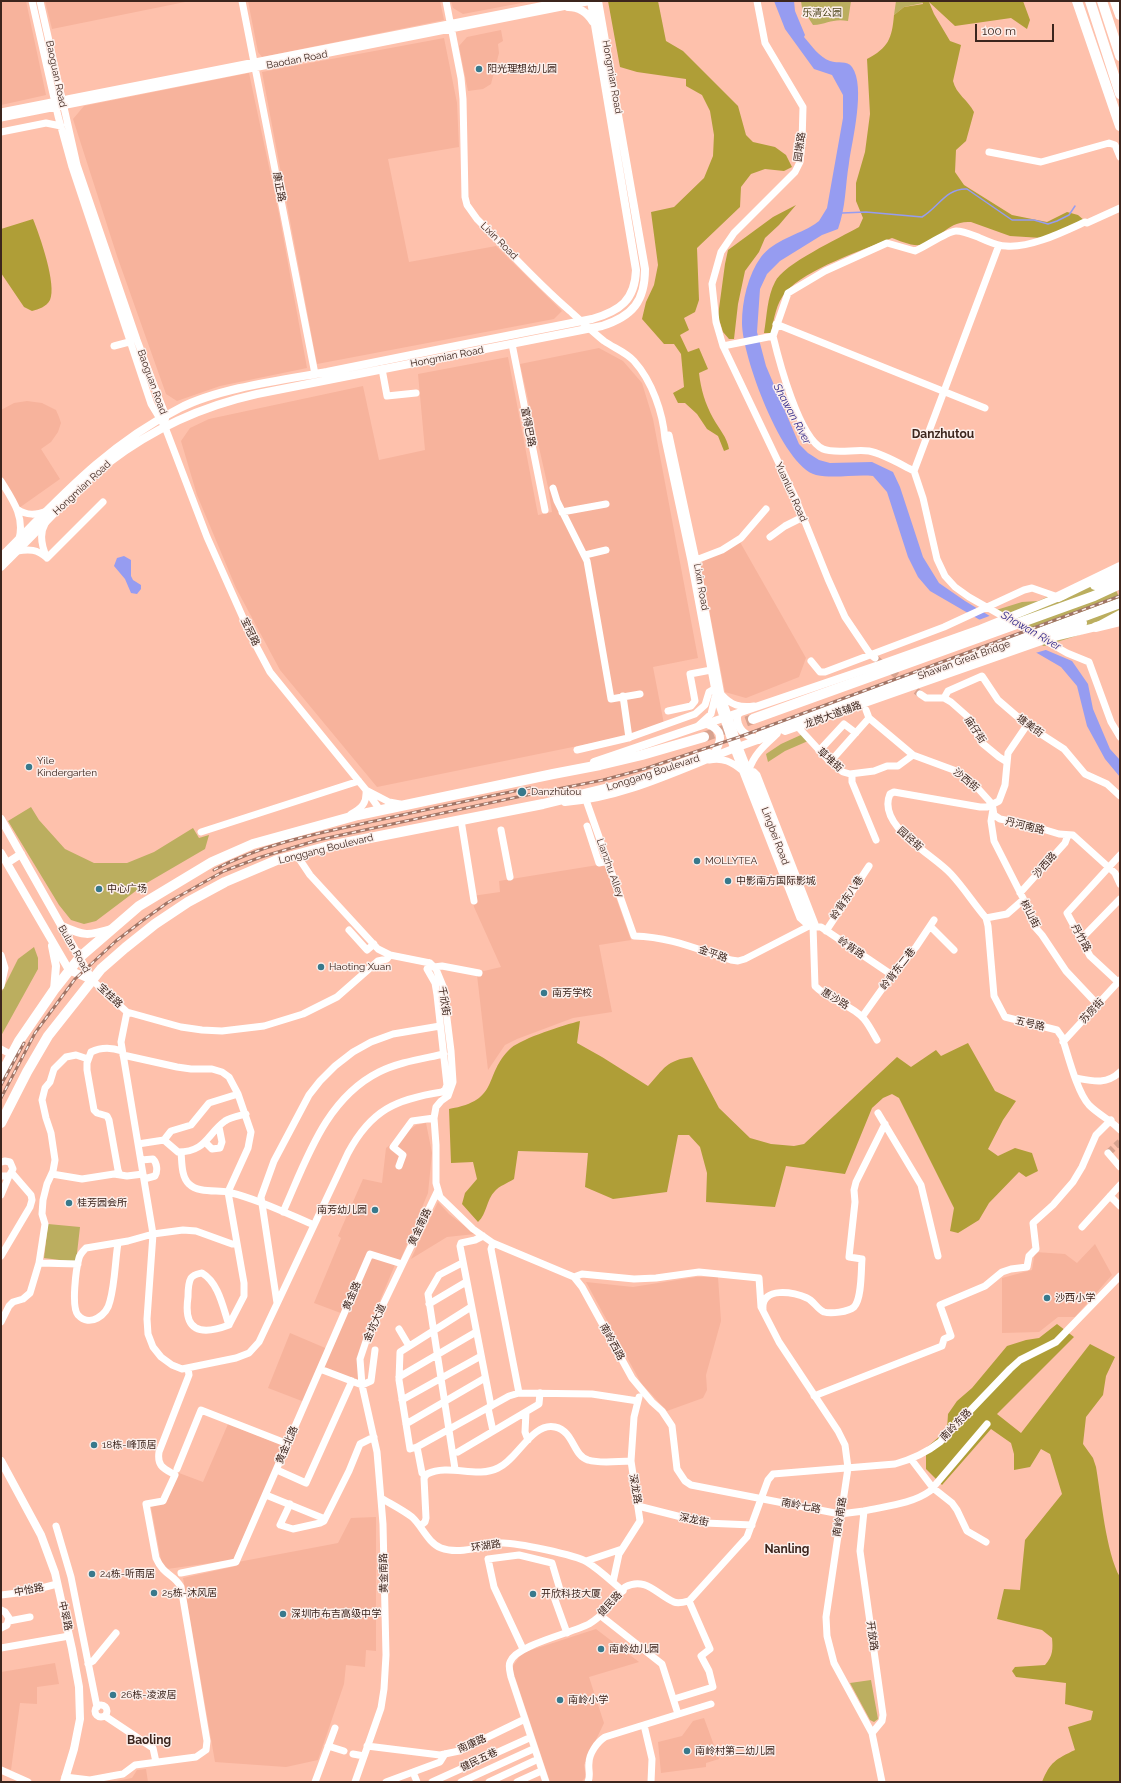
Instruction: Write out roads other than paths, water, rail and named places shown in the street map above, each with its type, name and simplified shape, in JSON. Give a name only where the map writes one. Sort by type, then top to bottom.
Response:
[{"type":"highway","points":[[1077,1],[1120,126]]},
{"type":"highway","points":[[1087,1],[1098,27]]},
{"type":"highway","points":[[1090,1],[1120,95]]},
{"type":"highway","points":[[1103,1],[1120,56]]},
{"type":"highway","points":[[1115,1],[1120,15]]},
{"type":"highway","points":[[1058,597],[1120,566]]},
{"type":"highway","points":[[1058,597],[1120,576]]},
{"type":"highway","points":[[1035,611],[1094,596],[1120,584]]},
{"type":"highway","points":[[1050,638],[1060,629],[1120,604]]},
{"type":"highway","name":"Shawan Great Bridge","points":[[875,663],[940,651],[1035,611]]},
{"type":"highway","points":[[1096,627],[1120,621]]},
{"type":"highway","points":[[940,651],[980,629]]},
{"type":"highway","name":"Shawan Great Bridge","points":[[897,688],[1060,629]]},
{"type":"highway","points":[[753,718],[875,663]]},
{"type":"highway","points":[[759,738],[897,688]]},
{"type":"highway","name":"Longgang Boulevard","points":[[1,1075],[19,1041],[54,990],[80,957],[139,906],[212,862],[254,844],[338,820],[600,765],[642,755],[704,737]]},
{"type":"highway","name":"Longgang Boulevard","points":[[1,1123],[27,1072],[48,1036],[101,969],[154,924],[188,902],[225,882],[296,854],[329,846],[543,804],[629,783],[709,757]]},
{"type":"main road","name":"Hongmian Road","points":[[3,562],[19,539],[107,454],[141,430],[181,407],[239,389],[582,321],[607,315],[620,308],[628,300],[636,280],[635,258],[595,26],[593,1]]},
{"type":"main road","name":"Hongmian Road","points":[[3,562],[17,551],[107,463],[126,450],[186,416],[234,399],[590,328],[613,322],[632,310],[642,293],[645,282],[644,258],[593,1]]},
{"type":"main road","points":[[567,4],[584,12],[589,16],[595,26]]},
{"type":"main road","points":[[1,571],[3,562]]},
{"type":"main road","points":[[553,774],[629,751],[875,663],[1035,611],[1058,597],[1120,572]]},
{"type":"main road","name":"龙岗大道辅路","points":[[543,804],[586,800],[633,788],[759,738],[798,728],[897,688],[1050,638],[1096,627],[1120,614]]},
{"type":"main road","points":[[744,710],[737,715],[737,723],[740,730],[751,737],[759,738]]},
{"type":"main road","points":[[707,724],[714,726],[720,735],[720,742],[709,757]]},
{"type":"main road","name":"Bulan Road","points":[[1,819],[92,980]]},
{"type":"main road","name":"Bulan Road","points":[[1,853],[69,970],[92,980]]},
{"type":"main road","points":[[7,863],[21,854]]},
{"type":"main road","points":[[62,926],[76,932],[92,935],[112,929]]},
{"type":"main road","points":[[50,937],[56,966],[54,990]]},
{"type":"main road","name":"中翠路","points":[[1,1461],[41,1535],[57,1584],[69,1636],[79,1687],[80,1720],[74,1749],[64,1780]]},
{"type":"street","name":"Baoguan Road","points":[[32,1],[59,103],[90,207],[163,417],[165,427]]},
{"type":"street","name":"Baoguan Road","points":[[40,1],[59,103],[60,126],[78,187],[151,404],[163,417]]},
{"type":"street","name":"康正路","points":[[242,1],[315,374]]},
{"type":"street","name":"Lixin Road","points":[[446,1],[461,78],[463,99],[464,189],[467,205],[477,219],[582,321],[606,342],[625,353],[642,372],[661,413],[665,439],[696,560],[710,670],[737,748]]},
{"type":"street","name":"Baodan Road","points":[[1,112],[59,103],[451,26],[567,4],[593,1]]},
{"type":"street","name":"Yuanlun Road","points":[[756,1],[765,43],[803,107],[800,162],[795,172],[734,233],[721,252],[712,284],[716,322],[723,346],[803,518],[845,617],[875,663]]},
{"type":"street","name":"Baodan Road","points":[[1,118],[59,103]]},
{"type":"street","points":[[1,132],[46,123],[60,126]]},
{"type":"street","points":[[989,152],[1041,162],[1109,143],[1115,145],[1120,157]]},
{"type":"street","points":[[914,471],[870,451],[824,449],[814,443],[806,432],[785,383],[773,336],[788,293],[825,271],[887,243],[915,251],[936,241],[948,233],[956,231],[966,232],[998,245],[1015,246],[1049,238],[1085,222],[1087,224],[1120,208]]},
{"type":"street","points":[[998,245],[914,471],[923,498],[937,559],[945,576],[955,587],[969,597],[1067,653],[1089,662],[1111,722],[1120,737]]},
{"type":"street","points":[[776,324],[985,408]]},
{"type":"street","points":[[723,346],[773,336]]},
{"type":"street","points":[[114,346],[129,342]]},
{"type":"street","name":"富得巴路","points":[[512,344],[545,510]]},
{"type":"street","points":[[382,369],[387,396],[416,393]]},
{"type":"street","name":"宝冠路","points":[[165,427],[202,526],[252,638],[270,672],[359,781],[380,810]]},
{"type":"street","points":[[1,480],[17,509],[21,522],[19,539]]},
{"type":"street","name":"Lixin Road","points":[[677,482],[700,592],[716,691]]},
{"type":"street","points":[[553,488],[556,501],[576,541],[585,555],[590,576],[610,699],[640,694]]},
{"type":"street","points":[[47,558],[104,502]]},
{"type":"street","points":[[562,512],[606,504]]},
{"type":"street","points":[[17,509],[28,514],[35,515],[47,511]]},
{"type":"street","points":[[696,560],[722,550],[741,538],[766,509]]},
{"type":"street","points":[[770,537],[785,526],[803,518]]},
{"type":"street","points":[[46,522],[41,534],[47,558]]},
{"type":"street","points":[[17,551],[26,549],[34,550],[47,558]]},
{"type":"street","points":[[585,555],[606,550]]},
{"type":"street","points":[[811,661],[820,672],[875,663],[944,627],[1024,590],[1032,588],[1058,597]]},
{"type":"street","points":[[1035,611],[1040,601],[1040,590]]},
{"type":"street","points":[[668,711],[691,706],[695,701],[690,674],[710,670]]},
{"type":"street","name":"塘美街","points":[[944,698],[948,691],[982,676],[998,700],[1027,725],[1064,749],[1085,774],[1108,784],[1120,796]]},
{"type":"street","points":[[577,750],[629,738],[695,714],[705,705],[708,692],[716,691],[731,703],[738,706],[756,706]]},
{"type":"street","points":[[693,728],[702,723],[711,714],[715,704],[716,691]]},
{"type":"street","points":[[920,694],[926,698],[944,698]]},
{"type":"street","points":[[623,696],[629,738]]},
{"type":"street","name":"庙仔街","points":[[944,698],[951,702],[968,717],[982,743],[1007,762]]},
{"type":"street","points":[[830,762],[869,718],[866,710]]},
{"type":"street","name":"沙西街","points":[[869,718],[913,755],[950,767],[959,772],[974,784],[993,807]]},
{"type":"street","points":[[820,751],[844,724],[856,733]]},
{"type":"street","points":[[993,807],[999,802],[1004,790],[1008,753],[1027,725]]},
{"type":"street","name":"草堆街","points":[[798,728],[830,762],[843,772],[852,774],[874,771],[887,766],[898,766],[913,755]]},
{"type":"street","points":[[749,771],[754,758],[763,746],[777,734]]},
{"type":"street","name":"Lingbei Road","points":[[737,748],[749,771],[775,843],[812,925]]},
{"type":"street","points":[[709,757],[730,761],[757,775],[812,925]]},
{"type":"street","points":[[852,774],[852,782],[876,840]]},
{"type":"street","points":[[201,832],[359,781]]},
{"type":"street","points":[[338,820],[360,809],[366,799],[366,790],[389,802],[398,804],[418,802]]},
{"type":"street","name":"园径街","points":[[986,918],[951,874],[895,826],[888,805],[888,798],[890,794],[900,792],[980,807],[993,807]]},
{"type":"street","name":"Lianzhu Alley","points":[[586,800],[634,936]]},
{"type":"street","name":"丹河南路","points":[[993,807],[994,815],[1000,819],[1073,835],[1115,873],[1120,884]]},
{"type":"street","name":"树山街","points":[[993,807],[991,821],[994,840],[1022,897],[1034,926],[1042,934],[1066,971],[1098,1005]]},
{"type":"street","points":[[462,820],[474,901]]},
{"type":"street","points":[[587,826],[599,863],[608,861]]},
{"type":"street","points":[[501,830],[510,877]]},
{"type":"street","name":"沙西路","points":[[986,918],[1007,914],[1065,842],[1068,835]]},
{"type":"street","points":[[296,854],[309,873],[378,949],[390,954],[432,965],[479,973]]},
{"type":"street","name":"丹竹路","points":[[1119,981],[1090,956],[1067,913],[1108,866],[1120,855]]},
{"type":"street","name":"岭背东八巷","points":[[826,931],[869,866]]},
{"type":"street","points":[[1081,939],[1120,900]]},
{"type":"street","name":"五号路","points":[[986,918],[994,996],[1000,1010],[1005,1017],[1014,1021],[1057,1030],[1063,1042],[1082,1094],[1088,1104],[1102,1118],[1111,1120],[1120,1130]]},
{"type":"street","name":"岭背东二巷","points":[[862,1017],[892,975],[933,923],[954,950]]},
{"type":"street","name":"岭背路","points":[[812,925],[821,927],[892,975]]},
{"type":"street","name":"金平路","points":[[634,936],[652,936],[678,942],[738,961],[745,959],[812,925]]},
{"type":"street","name":"惠沙路","points":[[812,925],[815,986],[819,991],[862,1017],[877,1040]]},
{"type":"street","points":[[349,930],[367,950],[374,944]]},
{"type":"street","points":[[390,954],[387,959],[378,960],[337,997],[303,1014],[264,1026],[222,1031],[202,1030],[181,1027],[127,1012],[121,1042],[122,1053],[153,1234],[147,1319],[148,1334],[153,1347],[161,1357],[172,1365],[182,1369],[236,1358],[249,1353],[259,1342],[354,1141],[369,1122],[397,1103],[415,1096],[442,1092],[445,1090],[447,1085],[435,983],[427,969],[432,965]]},
{"type":"street","points":[[1,955],[5,968],[1,986]]},
{"type":"street","name":"千欣街","points":[[432,965],[443,986],[451,1051],[453,1082],[448,1096],[441,1101],[436,1108],[434,1118],[436,1145],[435,1165],[438,1190]]},
{"type":"street","name":"宝桂路","points":[[92,980],[127,1012]]},
{"type":"street","name":"苏房街","points":[[1063,1042],[1119,981]]},
{"type":"street","points":[[277,1304],[260,1203],[262,1190],[274,1161],[309,1095],[330,1071],[353,1052],[371,1042],[393,1034],[440,1026]]},
{"type":"street","points":[[120,1175],[109,1120],[107,1116],[97,1113],[94,1110],[87,1070],[88,1059],[91,1052],[97,1049],[115,1048],[122,1053],[177,1067],[212,1069],[222,1072],[229,1077],[238,1094],[251,1132],[248,1148],[228,1192],[244,1283],[244,1296],[229,1325],[215,1330],[201,1330],[194,1327],[189,1321],[186,1311],[190,1280],[194,1274],[202,1273],[209,1277],[216,1288],[229,1325]]},
{"type":"street","points":[[1,1049],[12,1055]]},
{"type":"street","points":[[283,1212],[313,1146],[334,1110],[348,1093],[364,1081],[380,1072],[400,1064],[444,1054]]},
{"type":"street","points":[[1,1321],[9,1306],[13,1302],[23,1299],[30,1293],[39,1263],[45,1224],[42,1214],[43,1200],[55,1160],[54,1148],[43,1104],[45,1088],[50,1082],[54,1069],[66,1057],[76,1055],[88,1059]]},
{"type":"street","points":[[1076,1078],[1098,1082],[1112,1078],[1120,1072]]},
{"type":"street","points":[[138,1144],[164,1140],[171,1131],[191,1125],[209,1104],[238,1094]]},
{"type":"street","points":[[878,1113],[921,1185],[938,1256]]},
{"type":"street","points":[[164,1140],[174,1150],[181,1152],[199,1148],[206,1143],[219,1127],[231,1118],[246,1114]]},
{"type":"street","points":[[399,1166],[403,1155],[393,1147],[396,1142],[412,1121],[434,1118]]},
{"type":"street","points":[[814,1396],[942,1346],[944,1339],[951,1336],[940,1305],[985,1286],[1002,1272],[1027,1267],[1028,1256],[1036,1249],[1033,1223],[1053,1205],[1073,1182],[1082,1167],[1096,1135],[1111,1120]]},
{"type":"street","points":[[764,1313],[764,1301],[768,1295],[774,1293],[798,1295],[813,1302],[823,1312],[845,1311],[853,1307],[858,1299],[862,1259],[849,1257],[855,1202],[854,1190],[856,1182],[885,1124]]},
{"type":"street","points":[[206,1143],[212,1149],[220,1148],[222,1142],[219,1127]]},
{"type":"street","points":[[181,1152],[184,1171],[189,1184],[196,1188],[228,1192],[314,1225]]},
{"type":"street","points":[[1108,1153],[1120,1167]]},
{"type":"street","points":[[52,1174],[82,1179],[120,1175],[155,1176],[157,1173],[156,1165],[153,1160],[141,1160]]},
{"type":"street","points":[[1,1162],[7,1161],[12,1164],[14,1169],[1,1195]]},
{"type":"street","points":[[1,1176],[11,1175],[32,1195],[30,1207],[1,1256]]},
{"type":"street","points":[[1082,1227],[1120,1185]]},
{"type":"street","points":[[438,1190],[440,1197],[450,1208],[493,1243],[574,1277]]},
{"type":"street","name":"黄金南路","points":[[402,1264],[438,1190]]},
{"type":"street","points":[[1110,1196],[1120,1206]]},
{"type":"street","points":[[118,1243],[110,1302],[105,1313],[97,1320],[86,1320],[78,1315],[74,1305],[79,1257],[86,1248],[118,1243],[153,1234],[189,1230],[232,1244],[237,1244]]},
{"type":"street","points":[[483,1236],[475,1240],[461,1243],[460,1246],[485,1378],[493,1431]]},
{"type":"street","points":[[493,1243],[491,1250],[519,1393]]},
{"type":"street","name":"黄金路","points":[[320,1369],[370,1254],[402,1264]]},
{"type":"street","points":[[39,1263],[78,1264]]},
{"type":"street","points":[[455,1469],[428,1294],[439,1275],[462,1263]]},
{"type":"street","name":"金坑大道","points":[[362,1385],[360,1359],[367,1338],[402,1264]]},
{"type":"street","name":"南岭南路","points":[[574,1277],[582,1274],[634,1279],[656,1278],[699,1272],[759,1278],[760,1307],[779,1342],[838,1431],[845,1445],[848,1468],[826,1617],[827,1636],[834,1663],[872,1733]]},
{"type":"street","name":"南岭东路","points":[[762,1499],[768,1480],[776,1474],[895,1464],[925,1453],[940,1442],[1020,1360],[1056,1342],[1120,1276]]},
{"type":"street","name":"南岭西路","points":[[574,1277],[582,1287],[632,1378],[652,1402],[662,1411],[672,1426],[677,1469],[685,1481],[691,1485],[762,1499]]},
{"type":"street","points":[[429,1304],[466,1282]]},
{"type":"street","points":[[471,1307],[400,1352],[398,1377],[410,1449],[417,1447],[509,1396],[519,1393],[592,1394],[638,1401]]},
{"type":"street","points":[[399,1329],[409,1346]]},
{"type":"street","points":[[398,1377],[476,1332]]},
{"type":"street","points":[[320,1369],[362,1385],[371,1381],[375,1350]]},
{"type":"street","points":[[402,1400],[481,1356]]},
{"type":"street","points":[[64,1780],[90,1780],[123,1774],[135,1765],[196,1757],[206,1750],[207,1746],[182,1587],[178,1581],[164,1571],[159,1565],[146,1504],[163,1501],[175,1475],[162,1468],[158,1459],[159,1452],[189,1375],[188,1368]]},
{"type":"street","name":"黄金北路","points":[[181,1573],[236,1562],[320,1369]]},
{"type":"street","points":[[406,1424],[485,1378]]},
{"type":"street","points":[[276,1470],[306,1483],[352,1381]]},
{"type":"street","name":"黄金南路","points":[[355,1782],[381,1708],[384,1689],[386,1655],[381,1498],[377,1452],[362,1385]]},
{"type":"street","name":"深龙路","points":[[613,1582],[622,1549],[640,1521],[631,1461],[634,1417],[641,1389]]},
{"type":"street","points":[[458,1452],[539,1404],[540,1393]]},
{"type":"street","points":[[177,1469],[201,1410],[288,1444]]},
{"type":"street","points":[[526,1412],[526,1432],[528,1440]]},
{"type":"street","points":[[840,1514],[864,1511],[922,1496],[933,1488],[987,1424]]},
{"type":"street","points":[[425,1476],[428,1473],[455,1469],[480,1472],[498,1468],[507,1463],[540,1429],[554,1427],[561,1429],[566,1433],[579,1453],[588,1460],[631,1461]]},
{"type":"street","points":[[290,1504],[280,1525],[293,1529],[320,1523],[325,1519],[349,1471],[360,1444],[374,1437]]},
{"type":"street","points":[[417,1447],[422,1473],[425,1476],[426,1518],[425,1522],[420,1526]]},
{"type":"street","points":[[912,1459],[933,1488],[954,1506],[967,1531],[986,1542]]},
{"type":"street","points":[[266,1495],[325,1519]]},
{"type":"street","name":"环湖路","points":[[381,1498],[412,1517],[434,1543],[441,1548],[452,1551],[503,1543],[515,1544],[586,1562],[623,1591]]},
{"type":"street","points":[[674,1699],[713,1687],[709,1671],[701,1656],[710,1649],[689,1601],[747,1537],[762,1499]]},
{"type":"street","name":"南岭七路","points":[[762,1499],[840,1514]]},
{"type":"street","name":"深龙街","points":[[638,1506],[705,1523],[752,1525]]},
{"type":"street","name":"开放路","points":[[864,1511],[860,1551],[883,1715],[882,1721],[872,1733]]},
{"type":"street","points":[[56,1526],[71,1577],[96,1707],[102,1705],[106,1708],[107,1712],[105,1716],[153,1748],[156,1762]]},
{"type":"street","points":[[586,1562],[622,1549]]},
{"type":"street","points":[[523,1649],[494,1587],[488,1559],[518,1555],[552,1563],[561,1594],[554,1597],[568,1633]]},
{"type":"street","name":"健民路","points":[[546,1782],[509,1667],[513,1656],[523,1649],[568,1633],[588,1624],[601,1616],[630,1585],[637,1583],[646,1585],[657,1590],[674,1602],[689,1601]]},
{"type":"street","name":"中怡路","points":[[1,1595],[26,1592],[57,1584]]},
{"type":"street","points":[[1,1610],[8,1614],[9,1621],[6,1626],[1,1628]]},
{"type":"street","points":[[601,1616],[662,1664],[678,1714]]},
{"type":"street","points":[[9,1621],[30,1617]]},
{"type":"street","points":[[88,1664],[93,1661],[116,1633]]},
{"type":"street","points":[[1,1648],[69,1636]]},
{"type":"street","points":[[588,1782],[590,1774],[590,1758],[599,1740],[711,1704]]},
{"type":"street","name":"南康路","points":[[367,1746],[440,1755],[459,1751],[525,1719]]},
{"type":"street","points":[[644,1725],[652,1759],[651,1782]]},
{"type":"street","points":[[315,1782],[335,1728]]},
{"type":"street","points":[[872,1733],[882,1782]]},
{"type":"street","name":"健民五巷","points":[[432,1782],[527,1739]]},
{"type":"street","points":[[328,1746],[344,1751]]},
{"type":"street","points":[[461,1782],[531,1750]]},
{"type":"street","points":[[353,1754],[364,1756]]},
{"type":"street","points":[[386,1782],[440,1762],[445,1754]]},
{"type":"street","points":[[489,1782],[534,1761]]},
{"type":"street","points":[[1,1770],[28,1782]]},
{"type":"street","points":[[413,1772],[417,1782]]},
{"type":"street","points":[[517,1782],[539,1772]]},
{"type":"water","points":[[774,1],[794,1],[795,11],[805,35],[804,37],[822,57],[833,62],[850,65],[856,76],[858,87],[857,114],[844,205],[838,229],[822,235],[780,261],[767,274],[760,289],[757,332],[766,366],[799,444],[808,453],[819,460],[830,463],[872,462],[893,472],[900,487],[923,557],[939,583],[965,601],[1046,650],[1072,661],[1088,684],[1093,709],[1110,749],[1120,760],[1120,777],[1105,759],[1087,726],[1077,686],[1061,667],[930,591],[918,577],[908,557],[887,492],[873,476],[823,476],[816,475],[803,467],[790,452],[766,408],[756,383],[744,339],[742,315],[749,280],[756,264],[766,251],[779,242],[815,224],[819,221],[827,208],[843,118],[843,95],[832,75],[814,69],[785,29]]},
{"type":"water","points":[[124,556],[131,560],[131,576],[133,580],[141,585],[141,589],[137,594],[131,593],[125,579],[114,566],[117,558]]},
{"type":"waterway","points":[[842,213],[866,212],[922,217],[948,195],[953,192],[967,189],[1012,220],[1034,220],[1048,224],[1069,215],[1075,206]]},
{"type":"tunnel","points":[[875,658],[920,694]]},
{"type":"tunnel","points":[[704,737],[753,719]]},
{"type":"tunnel","points":[[1108,1153],[1120,1142]]},
{"type":"railway","points":[[1,1098],[35,1033],[75,979],[116,941],[142,921],[167,903],[224,871],[261,857],[318,840],[603,780],[644,769],[739,737],[1120,596]]},
{"type":"railway","points":[[214,870],[253,852],[295,839],[530,788]]},
{"type":"railway","points":[[1,1085],[24,1043]]},
{"type":"place","name":"阳光理想幼儿园","points":[[479,69]]},
{"type":"place","name":"Yile Kindergarten","points":[[29,767]]},
{"type":"place","name":"Danzhutou","points":[[522,792]]},
{"type":"place","name":"MOLLYTEA","points":[[697,861]]},
{"type":"place","name":"中影南方国际影城","points":[[728,881]]},
{"type":"place","name":"中心广场","points":[[99,889]]},
{"type":"place","name":"Haoting Xuan","points":[[321,967]]},
{"type":"place","name":"南芳学校","points":[[544,993]]},
{"type":"place","name":"桂芳园会所","points":[[69,1203]]},
{"type":"place","name":"南芳幼儿园","points":[[375,1210]]},
{"type":"place","name":"沙西小学","points":[[1047,1298]]},
{"type":"place","name":"18栋-峰顶居","points":[[94,1445]]},
{"type":"place","name":"24栋-听雨居","points":[[92,1574]]},
{"type":"place","name":"25栋-沐风居","points":[[154,1593]]},
{"type":"place","name":"开欣科技大厦","points":[[533,1594]]},
{"type":"place","name":"深圳市布吉高级中学","points":[[283,1614]]},
{"type":"place","name":"南岭幼儿园","points":[[601,1649]]},
{"type":"place","name":"26栋-凌波居","points":[[113,1695]]},
{"type":"place","name":"南岭小学","points":[[560,1700]]},
{"type":"place","name":"南岭村第二幼儿园","points":[[687,1751]]},
{"type":"district","name":"Danzhutou","points":[[943,434]]},
{"type":"district","name":"Nanling","points":[[787,1549]]},
{"type":"district","name":"Baoling","points":[[149,1740]]},
{"type":"park label","name":"乐清公园","points":[[822,13]]},
{"type":"water label","name":"Shawan River","points":[[792,414]]},
{"type":"water label","name":"Shawan River","points":[[1031,631]]}]
